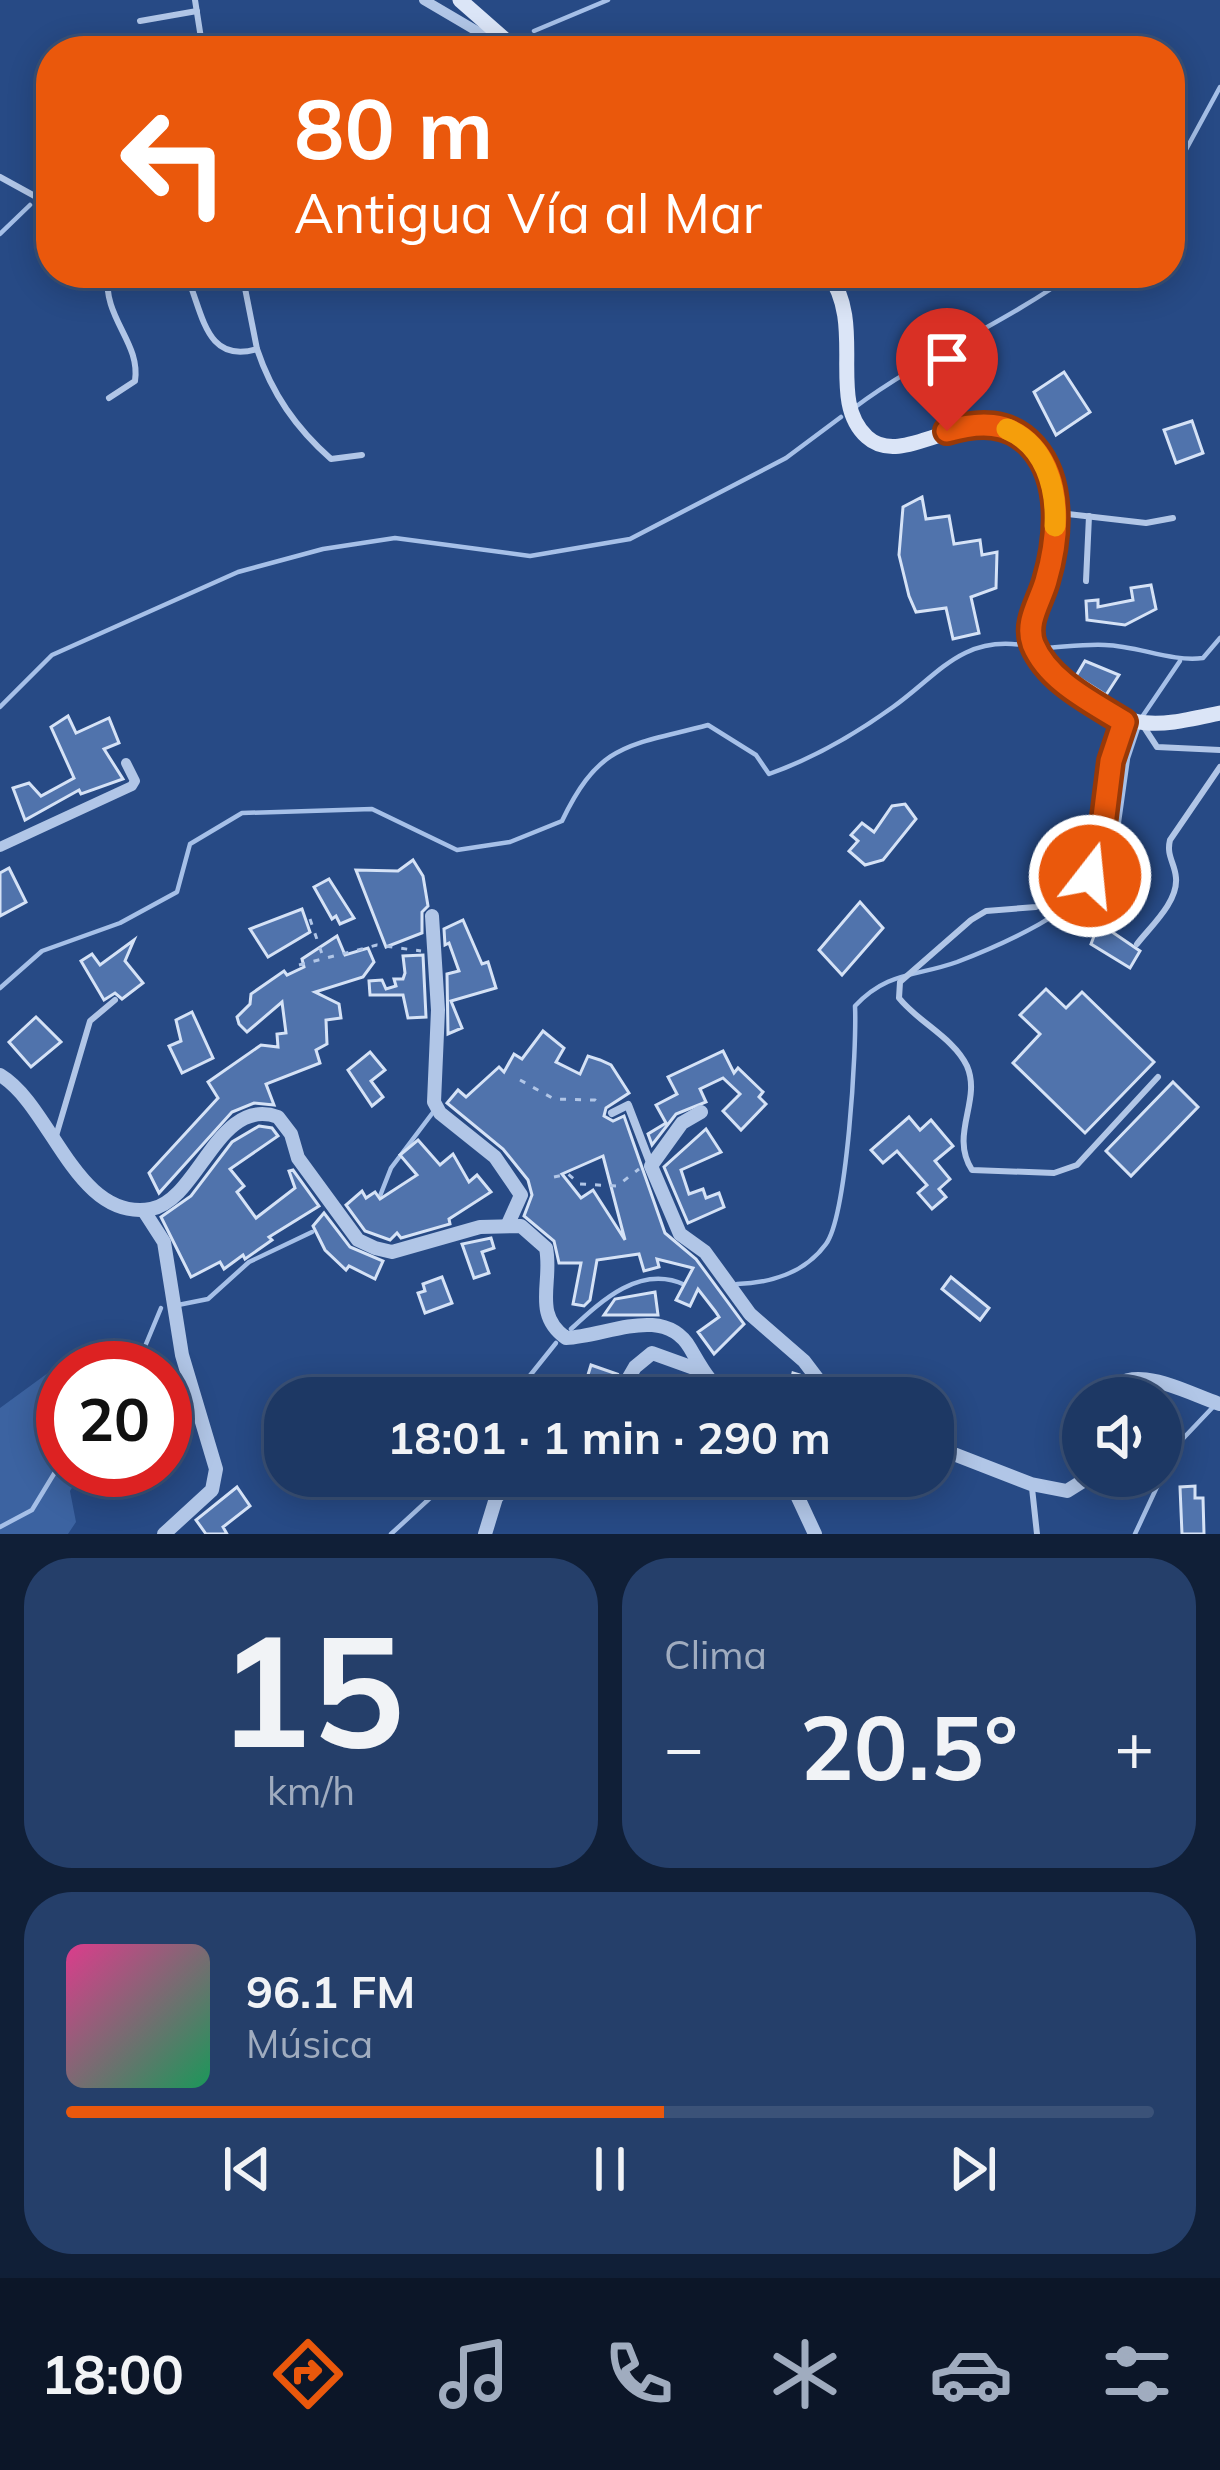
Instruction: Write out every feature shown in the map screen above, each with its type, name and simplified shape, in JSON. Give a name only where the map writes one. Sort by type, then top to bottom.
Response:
[{"type":"main road","points":[[460,0],[498,36]]},
{"type":"main road","points":[[835,288],[849,320],[852,417],[869,440],[882,447],[898,446],[971,424],[1014,431],[1038,453],[1056,512],[1054,548],[1030,632],[1034,646],[1061,680],[1135,725],[1220,713]]},
{"type":"street","points":[[424,0],[488,36]]},
{"type":"street","points":[[0,847],[132,786],[135,781],[126,763]]},
{"type":"street","points":[[432,916],[434,1102],[440,1113],[494,1157],[521,1195],[508,1224]]},
{"type":"street","points":[[0,1075],[27,1096],[62,1157],[86,1185],[144,1210],[164,1242],[182,1355],[216,1469],[212,1490],[164,1534]]},
{"type":"street","points":[[612,1113],[628,1105],[680,1234],[705,1252],[750,1314],[816,1377]]},
{"type":"street","points":[[652,1166],[682,1123],[701,1112]]},
{"type":"street","points":[[144,1210],[161,1206],[225,1133],[270,1114],[291,1134],[298,1158],[358,1240],[392,1252],[508,1224],[537,1236],[546,1248],[544,1303],[555,1330],[566,1338],[645,1324],[670,1326],[704,1377]]},
{"type":"street","points":[[629,1377],[652,1353],[702,1371]]},
{"type":"street","points":[[1182,1390],[1220,1404]]},
{"type":"street","points":[[954,1454],[1031,1484],[1062,1490]]},
{"type":"street","points":[[485,1534],[497,1497]]},
{"type":"street","points":[[798,1497],[815,1534]]},
{"type":"lane","points":[[195,0],[201,36]]},
{"type":"lane","points":[[140,21],[197,11]]},
{"type":"lane","points":[[0,177],[36,197]]},
{"type":"lane","points":[[106,288],[111,314],[137,369],[135,381],[109,398]]},
{"type":"lane","points":[[191,288],[212,341],[224,350],[257,349]]},
{"type":"lane","points":[[245,288],[257,349],[276,395],[302,433],[332,459],[362,454]]},
{"type":"lane","points":[[1056,512],[1145,524],[1173,518]]},
{"type":"lane","points":[[1086,581],[1089,516]]},
{"type":"lane","points":[[1158,1077],[1077,1165],[1054,1173],[972,1169],[963,1156],[961,1125],[971,1083],[966,1064],[898,998],[900,982],[986,910],[1036,907],[1090,876],[1098,865],[1111,761],[1135,725],[1157,747],[1220,750]]},
{"type":"lane","points":[[1138,944],[1172,898],[1176,877],[1167,853],[1170,840],[1220,767]]},
{"type":"lane","points":[[55,1139],[90,1022],[115,1000]]},
{"type":"lane","points":[[1031,1484],[1037,1534]]},
{"type":"path","points":[[310,919],[323,958]]},
{"type":"path","points":[[299,965],[377,945],[435,951]]},
{"type":"path","points":[[520,1080],[567,1102],[597,1101],[612,1113]]},
{"type":"path","points":[[554,1177],[568,1174],[580,1184],[617,1186],[632,1172],[652,1166]]},
{"type":"shaded area","points":[[36,1382],[36,1497],[71,1497],[76,1522],[68,1534],[0,1534],[0,1408]]},
{"type":"building","points":[[1064,372],[1090,412],[1056,435],[1034,392]]},
{"type":"building","points":[[1192,421],[1203,453],[1176,463],[1164,430]]},
{"type":"building","points":[[922,497],[926,519],[949,516],[954,544],[980,540],[982,555],[997,552],[996,588],[971,597],[979,633],[953,639],[946,608],[916,612],[909,596],[899,555],[903,507]]},
{"type":"building","points":[[1151,585],[1156,609],[1125,625],[1087,620],[1086,601],[1098,600],[1098,607],[1133,600],[1131,588]]},
{"type":"building","points":[[1085,661],[1119,675],[1106,695],[1076,676]]},
{"type":"building","points":[[68,716],[76,733],[109,718],[119,743],[104,749],[123,779],[81,794],[79,790],[25,820],[13,788],[29,783],[41,796],[74,778],[51,727]]},
{"type":"building","points":[[905,804],[916,819],[883,860],[865,865],[849,851],[858,841],[851,835],[862,823],[874,832],[892,806]]},
{"type":"building","points":[[413,860],[423,876],[428,906],[422,912],[422,933],[386,947],[356,870],[398,871]]},
{"type":"building","points":[[9,868],[26,902],[0,916],[0,873]]},
{"type":"building","points":[[329,879],[354,918],[340,924],[336,916],[332,919],[314,887]]},
{"type":"building","points":[[860,902],[883,928],[842,975],[819,950]]},
{"type":"building","points":[[302,909],[310,932],[268,957],[250,929]]},
{"type":"building","points":[[463,920],[482,964],[488,962],[496,988],[451,1001],[462,1028],[448,1034],[447,974],[459,971],[449,943],[445,945],[444,929]]},
{"type":"building","points":[[1099,923],[1140,951],[1130,968],[1091,944]]},
{"type":"building","points":[[337,936],[345,955],[368,948],[374,962],[363,977],[315,992],[339,1004],[341,1018],[326,1020],[327,1044],[316,1050],[320,1063],[266,1084],[274,1105],[254,1103],[232,1112],[159,1193],[149,1173],[218,1098],[208,1082],[261,1045],[278,1047],[277,1034],[286,1033],[282,1002],[247,1032],[239,1024],[237,1017],[250,1004],[251,994],[284,971],[287,975],[304,967],[302,959]]},
{"type":"building","points":[[134,940],[125,961],[143,983],[122,999],[115,993],[104,1000],[81,961],[92,954],[100,965]]},
{"type":"building","points":[[423,955],[426,1017],[408,1018],[403,995],[370,995],[369,981],[382,980],[386,989],[396,986],[394,979],[403,979],[405,973],[403,956]]},
{"type":"building","points":[[1046,989],[1066,1008],[1082,992],[1154,1062],[1085,1133],[1013,1063],[1040,1034],[1020,1015]]},
{"type":"building","points":[[192,1012],[213,1058],[182,1073],[169,1046],[181,1041],[176,1020]]},
{"type":"building","points":[[36,1017],[61,1042],[31,1067],[9,1042]]},
{"type":"building","points":[[543,1031],[564,1048],[556,1062],[580,1074],[588,1056],[611,1065],[629,1093],[606,1108],[604,1116],[613,1121],[624,1116],[665,1233],[696,1259],[744,1324],[714,1354],[698,1332],[719,1317],[715,1311],[698,1289],[690,1306],[676,1300],[693,1268],[657,1259],[659,1267],[644,1271],[639,1254],[597,1260],[590,1300],[584,1306],[573,1304],[581,1263],[559,1263],[554,1241],[524,1216],[532,1195],[528,1180],[503,1149],[447,1103],[458,1090],[466,1097],[499,1067],[504,1072],[514,1054],[522,1059]],"holes":[[[603,1156],[625,1240],[593,1190],[581,1198],[562,1174]]]},
{"type":"building","points":[[723,1051],[734,1073],[738,1068],[763,1092],[759,1097],[766,1104],[741,1130],[723,1111],[740,1094],[723,1078],[700,1089],[706,1102],[676,1114],[652,1145],[648,1134],[666,1123],[656,1105],[677,1094],[668,1077]]},
{"type":"building","points":[[370,1052],[385,1070],[371,1081],[383,1097],[372,1106],[348,1070]]},
{"type":"building","points":[[1173,1082],[1198,1107],[1131,1176],[1106,1151]]},
{"type":"building","points":[[909,1117],[920,1130],[931,1120],[953,1146],[935,1161],[950,1179],[939,1189],[946,1197],[932,1209],[918,1193],[927,1185],[897,1151],[883,1163],[871,1150]]},
{"type":"building","points":[[259,1126],[272,1128],[278,1136],[230,1169],[244,1186],[237,1192],[256,1218],[295,1188],[289,1171],[293,1170],[319,1206],[269,1237],[272,1240],[245,1259],[243,1255],[224,1269],[220,1262],[191,1277],[161,1217],[191,1196],[232,1142]]},
{"type":"building","points":[[706,1129],[721,1152],[681,1170],[689,1194],[703,1189],[706,1198],[719,1193],[724,1207],[688,1223],[664,1167]]},
{"type":"building","points":[[418,1140],[440,1165],[453,1154],[469,1182],[477,1175],[491,1192],[449,1219],[450,1224],[401,1238],[397,1233],[390,1240],[365,1231],[346,1205],[362,1191],[366,1198],[375,1192],[380,1199],[417,1175],[400,1155]]},
{"type":"building","points":[[324,1213],[350,1247],[383,1261],[375,1279],[349,1266],[346,1270],[325,1250],[313,1226]]},
{"type":"building","points":[[491,1238],[494,1248],[482,1252],[489,1273],[474,1278],[462,1244]]},
{"type":"building","points":[[442,1277],[452,1303],[425,1313],[418,1293],[425,1291],[423,1284]]},
{"type":"building","points":[[951,1277],[989,1308],[980,1320],[942,1289]]},
{"type":"building","points":[[655,1292],[658,1315],[604,1315],[615,1299]]},
{"type":"building","points":[[591,1365],[617,1374],[615,1377],[587,1377]]},
{"type":"building","points":[[1195,1486],[1195,1498],[1203,1498],[1204,1534],[1182,1534],[1182,1487]]},
{"type":"building","points":[[237,1487],[250,1506],[223,1527],[227,1534],[206,1534],[196,1520]]},
{"type":"waterway","points":[[534,31],[608,0]]},
{"type":"waterway","points":[[1185,151],[1220,87]]},
{"type":"waterway","points":[[0,234],[30,205]]},
{"type":"waterway","points":[[854,408],[1051,288]]},
{"type":"waterway","points":[[0,707],[52,655],[238,572],[323,549],[395,538],[530,556],[630,539],[786,458],[841,417]]},
{"type":"waterway","points":[[1044,648],[1105,645],[1203,658],[1220,638]]},
{"type":"waterway","points":[[0,988],[42,951],[120,923],[177,892],[190,844],[242,813],[372,809],[457,850],[510,842],[562,821],[590,775],[604,761],[638,744],[708,725],[756,755],[769,774],[864,727],[966,652],[1022,645]]},
{"type":"waterway","points":[[1142,717],[1180,661]]},
{"type":"waterway","points":[[737,1284],[774,1279],[797,1269],[826,1244],[840,1200],[849,1130],[855,1006],[879,986],[957,962],[1019,935],[1077,900],[1112,871],[1128,758],[1138,728]]},
{"type":"waterway","points":[[380,1196],[391,1168],[434,1111]]},
{"type":"waterway","points":[[178,1305],[208,1299],[249,1262],[312,1232]]},
{"type":"waterway","points":[[571,1329],[609,1297],[638,1282],[669,1280],[685,1285]]},
{"type":"waterway","points":[[147,1341],[161,1308]]},
{"type":"waterway","points":[[529,1377],[556,1343]]},
{"type":"waterway","points":[[1135,1534],[1176,1446],[1213,1407]]},
{"type":"waterway","points":[[0,1527],[32,1510],[40,1497]]},
{"type":"waterway","points":[[391,1534],[431,1497]]},
{"type":"slow traffic","points":[[1007,429],[1028,440],[1046,467],[1055,526]]},
{"type":"route","points":[[947,431],[994,424],[1014,431],[1028,440],[1046,467],[1056,512],[1054,548],[1033,613],[1034,646],[1061,680],[1124,722],[1111,761],[1098,865],[1090,876]]}]
